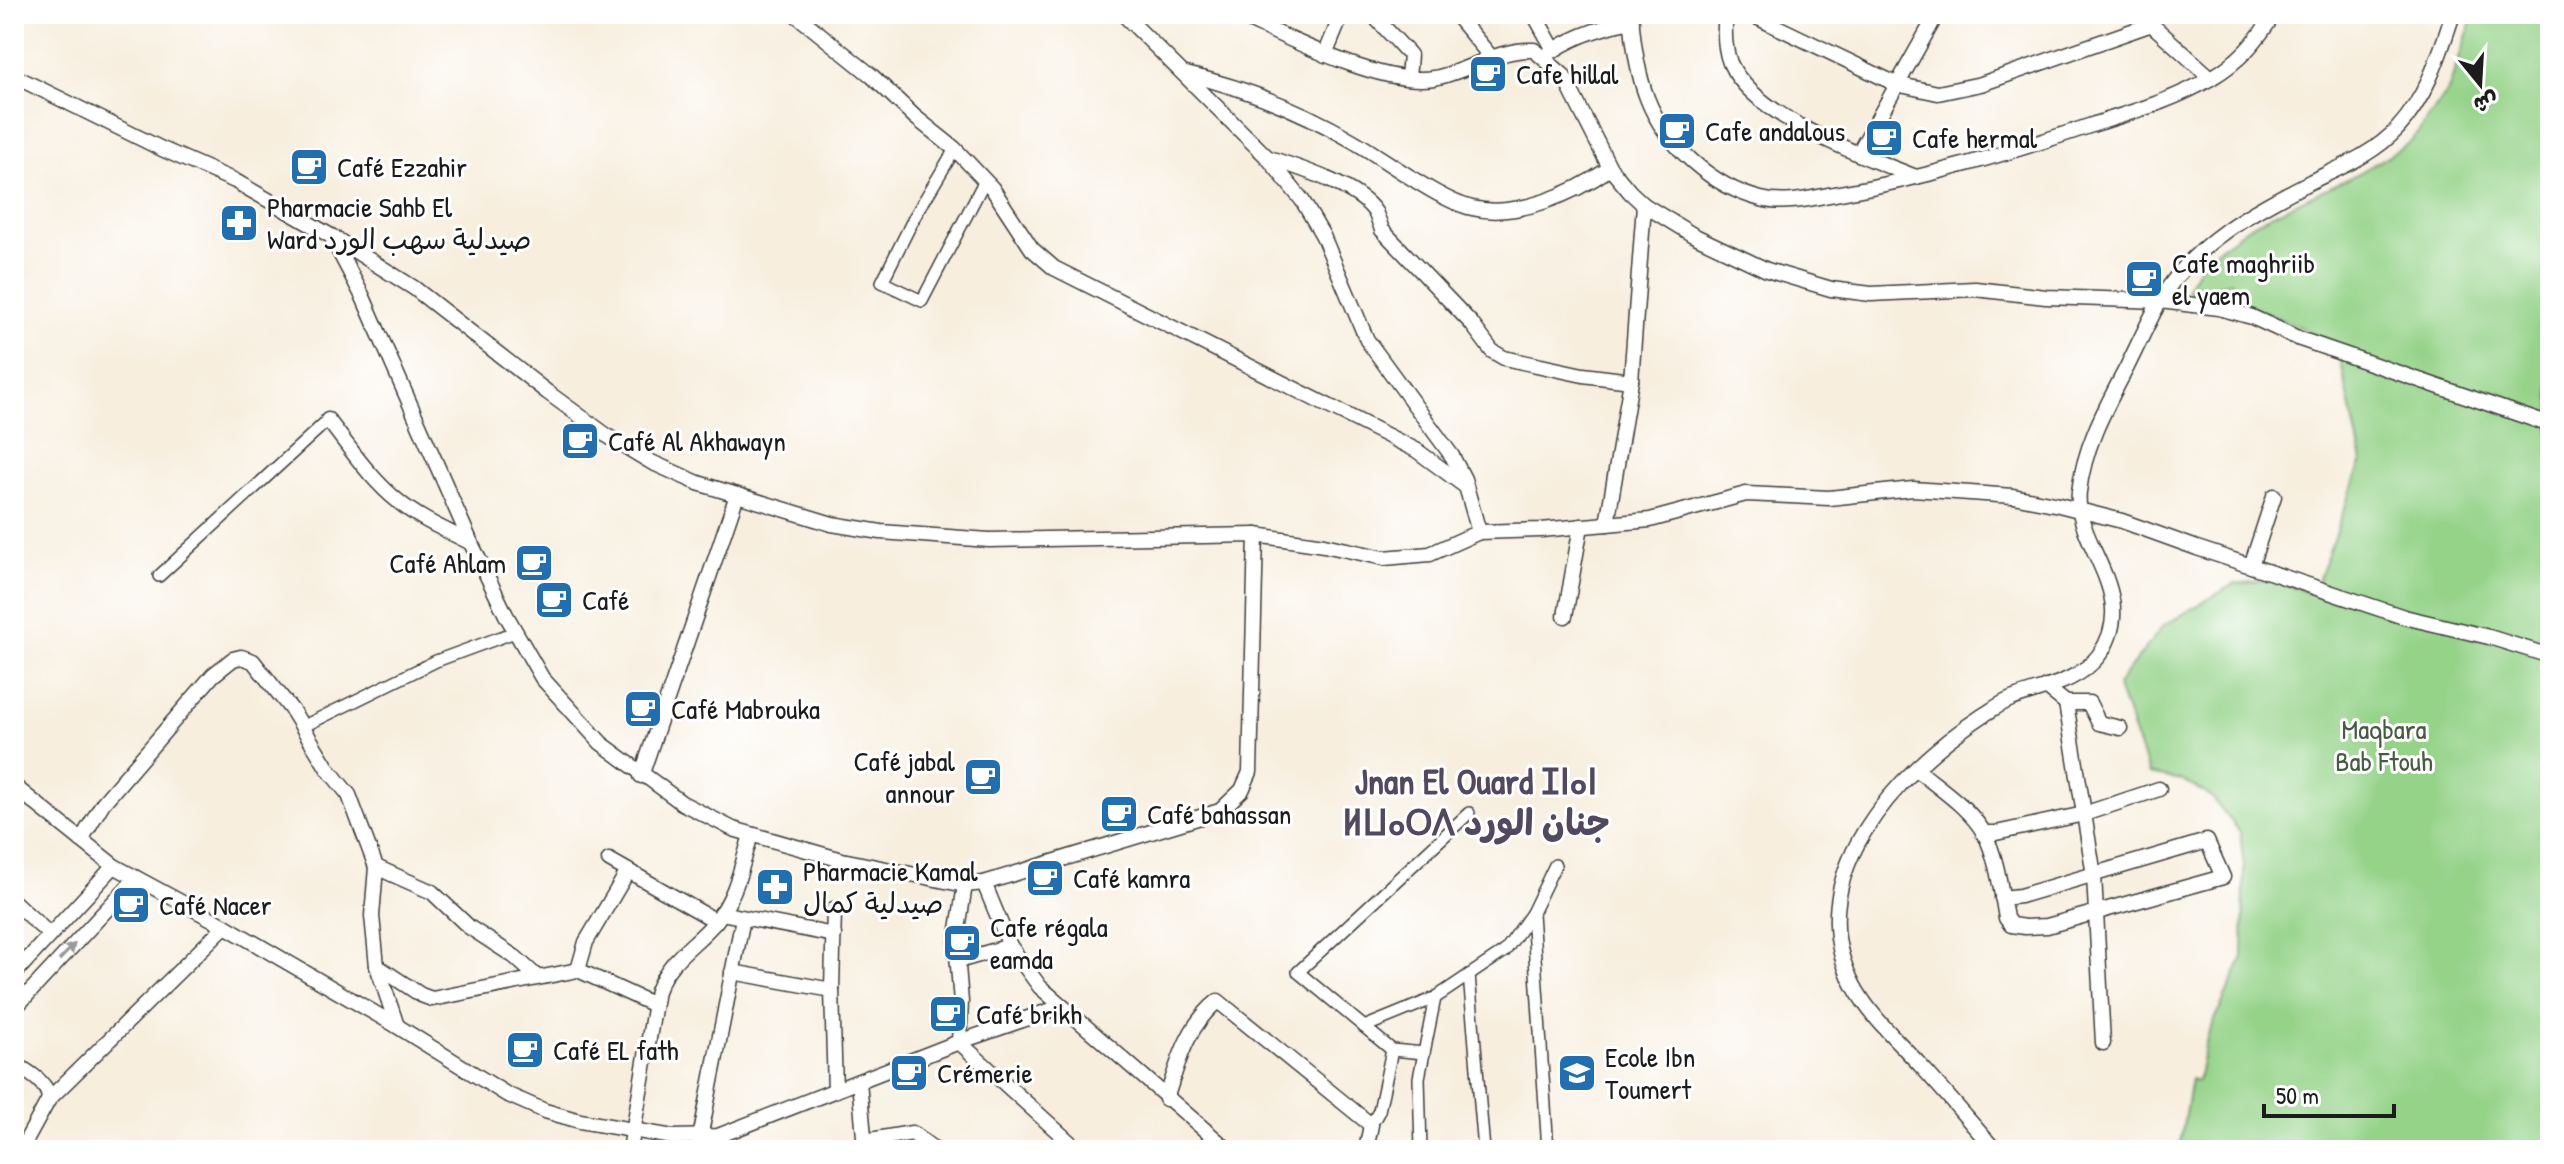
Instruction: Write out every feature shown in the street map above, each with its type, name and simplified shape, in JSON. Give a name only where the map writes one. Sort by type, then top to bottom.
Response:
[{"type":"street","points":[[795,14],[955,149],[1011,213],[1032,249],[1054,268],[1416,450],[1466,488]]},
{"type":"street","points":[[1123,14],[1268,158],[1312,214],[1367,340],[1452,456],[1466,488],[1479,532]]},
{"type":"street","points":[[1236,14],[1325,55],[1408,78],[1437,77],[1491,57],[1531,49],[1549,54],[1598,29],[1632,18],[1639,69],[1647,97],[1656,117],[1684,153],[1724,184],[1759,199],[1783,201],[1855,191],[1917,177],[2043,142],[2158,102],[2211,78],[2246,53],[2273,14]]},
{"type":"street","points":[[1325,55],[1342,14]]},
{"type":"street","points":[[1372,14],[1410,55],[1408,78]]},
{"type":"street","points":[[1455,14],[1491,57]]},
{"type":"street","points":[[1534,14],[1549,54],[1568,83],[1610,168],[1644,205],[1693,235],[1767,270],[1831,289],[1880,294],[1975,289],[2046,297],[2160,301],[2211,307],[2243,314],[2300,339],[2550,425]]},
{"type":"street","points":[[1726,14],[1725,36],[1731,65],[1749,89],[1772,109],[1858,154],[1917,177]]},
{"type":"street","points":[[1750,14],[1896,84],[1938,93],[1963,89],[2146,19],[2211,78]]},
{"type":"street","points":[[1995,1150],[1869,1008],[1850,977],[1839,941],[1838,918],[1841,885],[1850,855],[1872,820],[1916,769],[1952,737],[1999,705],[2074,677],[2089,666],[2107,641],[2111,627],[2110,588],[2080,511],[2079,489],[2095,432],[2160,301],[2192,258],[2223,232],[2369,152],[2396,130],[2425,86],[2453,14]]},
{"type":"street","points":[[1858,154],[1935,15]]},
{"type":"street","points":[[1185,74],[1220,82],[1291,109],[1351,140],[1440,194],[1472,208],[1508,208],[1552,199],[1590,182],[1610,168]]},
{"type":"street","points":[[14,76],[162,149],[235,181],[331,236],[425,296],[606,435],[651,462],[698,483],[832,524],[960,539],[1256,535],[1399,558],[1430,554],[1479,532],[1662,518],[1740,495],[1829,498],[1913,489],[2013,496],[2140,526],[2404,617],[2489,637],[2550,656]]},
{"type":"street","points":[[955,149],[915,216],[882,282],[922,301],[985,180]]},
{"type":"street","points":[[1268,158],[1309,171],[1345,188],[1369,206],[1382,230],[1471,323],[1492,351],[1504,358],[1583,375],[1631,381]]},
{"type":"street","points":[[1607,524],[1631,381],[1644,205]]},
{"type":"street","points":[[331,236],[401,381],[471,543],[515,632],[542,678],[601,743],[641,776],[691,809],[751,835],[842,860],[965,885],[984,883],[1211,815],[1228,806],[1242,790],[1250,772],[1256,535]]},
{"type":"street","points":[[159,576],[328,420],[386,491],[401,504],[471,543]]},
{"type":"street","points":[[641,776],[737,495]]},
{"type":"street","points":[[2251,566],[2274,496]]},
{"type":"street","points":[[1565,616],[1581,526]]},
{"type":"street","points":[[304,726],[436,661],[515,632]]},
{"type":"street","points":[[81,840],[103,803],[139,758],[226,662],[241,657],[253,661],[304,726],[328,769],[349,795],[376,867],[372,916],[377,966],[397,1026]]},
{"type":"street","points":[[2046,687],[2066,703],[2089,703],[2099,723],[2120,728]]},
{"type":"street","points":[[2066,703],[2094,875],[2103,1043]]},
{"type":"street","points":[[1916,769],[1959,805],[1983,833],[2006,918],[2011,925],[2047,926],[2223,877],[2207,841],[2020,896],[2002,898]]},
{"type":"street","points":[[14,786],[114,866],[397,1026],[506,1094],[545,1111],[633,1131],[700,1138],[735,1130],[959,1042],[1060,1007]]},
{"type":"street","points":[[1983,833],[1996,833],[2084,814],[2159,789]]},
{"type":"street","points":[[1424,1053],[1392,1050],[1298,972],[1469,813]]},
{"type":"street","points":[[630,1150],[652,1004],[664,972],[718,917],[734,889],[751,835]]},
{"type":"street","points":[[609,860],[718,917],[743,918],[834,935]]},
{"type":"street","points":[[1364,1027],[1435,998],[1505,951],[1532,913],[1555,865]]},
{"type":"street","points":[[14,974],[114,866]]},
{"type":"street","points":[[376,867],[432,892],[469,927],[515,957],[537,977]]},
{"type":"street","points":[[578,970],[586,942],[628,871]]},
{"type":"street","points":[[14,1009],[136,878]]},
{"type":"street","points":[[984,883],[1010,946],[1040,987],[1228,1150]]},
{"type":"street","points":[[959,1042],[961,1002],[956,942],[965,885]]},
{"type":"street","points":[[14,902],[49,934]]},
{"type":"street","points":[[834,909],[832,990],[835,1090]]},
{"type":"street","points":[[1532,913],[1548,1150]]},
{"type":"street","points":[[700,1138],[743,918]]},
{"type":"street","points":[[21,1150],[49,1099],[225,926]]},
{"type":"street","points":[[958,961],[1010,946]]},
{"type":"street","points":[[377,966],[432,999],[578,970],[652,1004]]},
{"type":"street","points":[[732,972],[832,990]]},
{"type":"street","points":[[1469,975],[1484,1150]]},
{"type":"street","points":[[1421,1150],[1418,1093],[1435,998]]},
{"type":"street","points":[[1166,1099],[1186,1042],[1205,1011],[1218,1001],[1371,1125]]},
{"type":"street","points":[[959,1042],[1078,1150]]},
{"type":"street","points":[[1366,1150],[1371,1125],[1379,1111],[1392,1050]]},
{"type":"street","points":[[14,1063],[45,1086],[49,1099]]},
{"type":"street","points":[[859,1081],[865,1145],[912,1133],[935,1150]]},
{"type":"green space","name":"Maqbara Bab Ftouh","points":[[2474,14],[2550,14],[2550,1150],[2179,1150],[2191,1079],[2198,1081],[2207,1038],[2243,957],[2244,866],[2240,832],[2211,796],[2181,780],[2149,774],[2117,685],[2163,626],[2234,584],[2272,580],[2313,594],[2362,461],[2337,343],[2257,309],[2241,299],[2232,281],[2191,293],[2187,288],[2203,260],[2254,223],[2359,173],[2412,141],[2448,91]]},
{"type":"place","name":"Cafe hillal","points":[[1488,74]]},
{"type":"place","name":"Cafe andalous","points":[[1677,131]]},
{"type":"place","name":"Cafe hermal","points":[[1884,138]]},
{"type":"place","name":"Café Ezzahir","points":[[309,167]]},
{"type":"place","name":"Pharmacie Sahb El Ward صيدلية سهب الورد","points":[[239,223]]},
{"type":"place","name":"Cafe maghriib el yaem","points":[[2144,279]]},
{"type":"place","name":"Café Al Akhawayn","points":[[580,441]]},
{"type":"place","name":"Café Ahlam","points":[[534,563]]},
{"type":"place","name":"Café","points":[[554,600]]},
{"type":"place","name":"Café Mabrouka","points":[[643,709]]},
{"type":"place","name":"Café jabal annour","points":[[983,777]]},
{"type":"place","name":"Café bahassan","points":[[1119,814]]},
{"type":"place","name":"Café kamra","points":[[1045,878]]},
{"type":"place","name":"Pharmacie Kamal صيدلية كمال","points":[[775,887]]},
{"type":"place","name":"Café Nacer","points":[[131,905]]},
{"type":"place","name":"Cafe régala eamda","points":[[962,943]]},
{"type":"place","name":"Café brikh","points":[[948,1014]]},
{"type":"place","name":"Café EL fath","points":[[525,1050]]},
{"type":"place","name":"Crémerie","points":[[909,1073]]},
{"type":"place","name":"Ecole Ibn Toumert","points":[[1577,1073]]},
{"type":"district","name":"Jnan El Ouard ⵊⵏⴰⵏ ⵍⵡⴰⵔⴷ جنان الورد","points":[[1476,802]]}]
